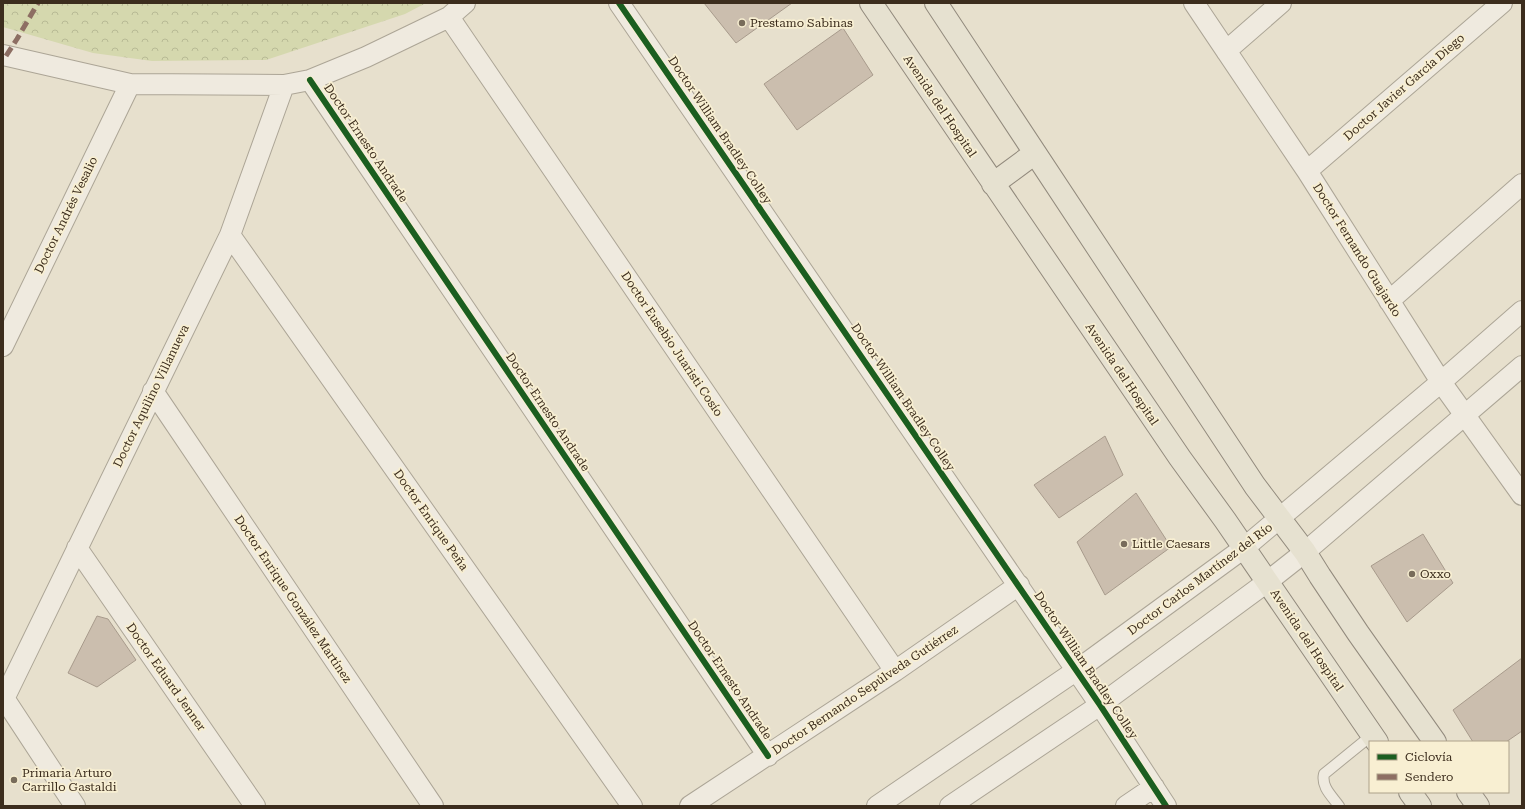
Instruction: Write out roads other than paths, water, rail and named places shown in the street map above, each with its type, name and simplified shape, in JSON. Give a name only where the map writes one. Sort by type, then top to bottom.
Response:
[{"type":"main road","name":"Avenida del Hospital","points":[[871,3],[1180,458],[1244,548],[1374,739]]},
{"type":"main road","points":[[936,3],[1255,486],[1305,552],[1354,626],[1434,741]]},
{"type":"main road","points":[[994,184],[1035,153]]},
{"type":"main road","points":[[1411,793],[1420,806]]},
{"type":"main road","points":[[1469,793],[1478,806]]},
{"type":"street","points":[[3,55],[130,84],[284,85],[310,80],[366,57],[449,17],[465,3]]},
{"type":"street","name":"Doctor William Bradley Colley","points":[[619,3],[1077,670],[1166,806]]},
{"type":"street","name":"Doctor Fernando Guajardo","points":[[1194,3],[1307,171],[1441,382],[1522,495]]},
{"type":"street","points":[[1226,51],[1281,3]]},
{"type":"street","name":"Doctor Javier García Diego","points":[[1307,171],[1502,3]]},
{"type":"street","name":"Doctor Eusebio Juaristi Cosío","points":[[449,17],[895,671]]},
{"type":"street","name":"Doctor Ernesto Andrade","points":[[310,80],[768,756]]},
{"type":"street","name":"Doctor Andrés Vesalio","points":[[3,346],[130,84]]},
{"type":"street","name":"Doctor Aquilino Villanueva","points":[[4,700],[230,234],[284,85]]},
{"type":"street","points":[[1389,301],[1522,184]]},
{"type":"street","name":"Doctor Enrique Peña","points":[[230,234],[632,806]]},
{"type":"street","name":"Doctor Carlos Martínez del Río","points":[[877,806],[1077,670],[1244,548],[1441,382],[1522,311]]},
{"type":"street","points":[[950,806],[1100,705],[1267,582],[1305,552],[1522,366]]},
{"type":"street","name":"Doctor Enrique González Martínez","points":[[153,392],[433,806]]},
{"type":"street","name":"Doctor Eduard Jenner","points":[[77,548],[255,806]]},
{"type":"street","name":"Doctor Bernando Sepúlveda Gutiérrez","points":[[690,806],[895,671],[1019,585]]},
{"type":"street","points":[[4,700],[75,806]]},
{"type":"street","points":[[1126,806],[1154,787]]},
{"type":"lane","points":[[1339,806],[1324,785],[1324,774],[1369,742]]},
{"type":"place","name":"Prestamo Sabinas","points":[[742,23]]},
{"type":"place","name":"Little Caesars","points":[[1124,544]]},
{"type":"place","name":"Oxxo","points":[[1412,574]]},
{"type":"place","name":"Primaria Arturo Carrillo Gastaldi","points":[[14,780]]}]
